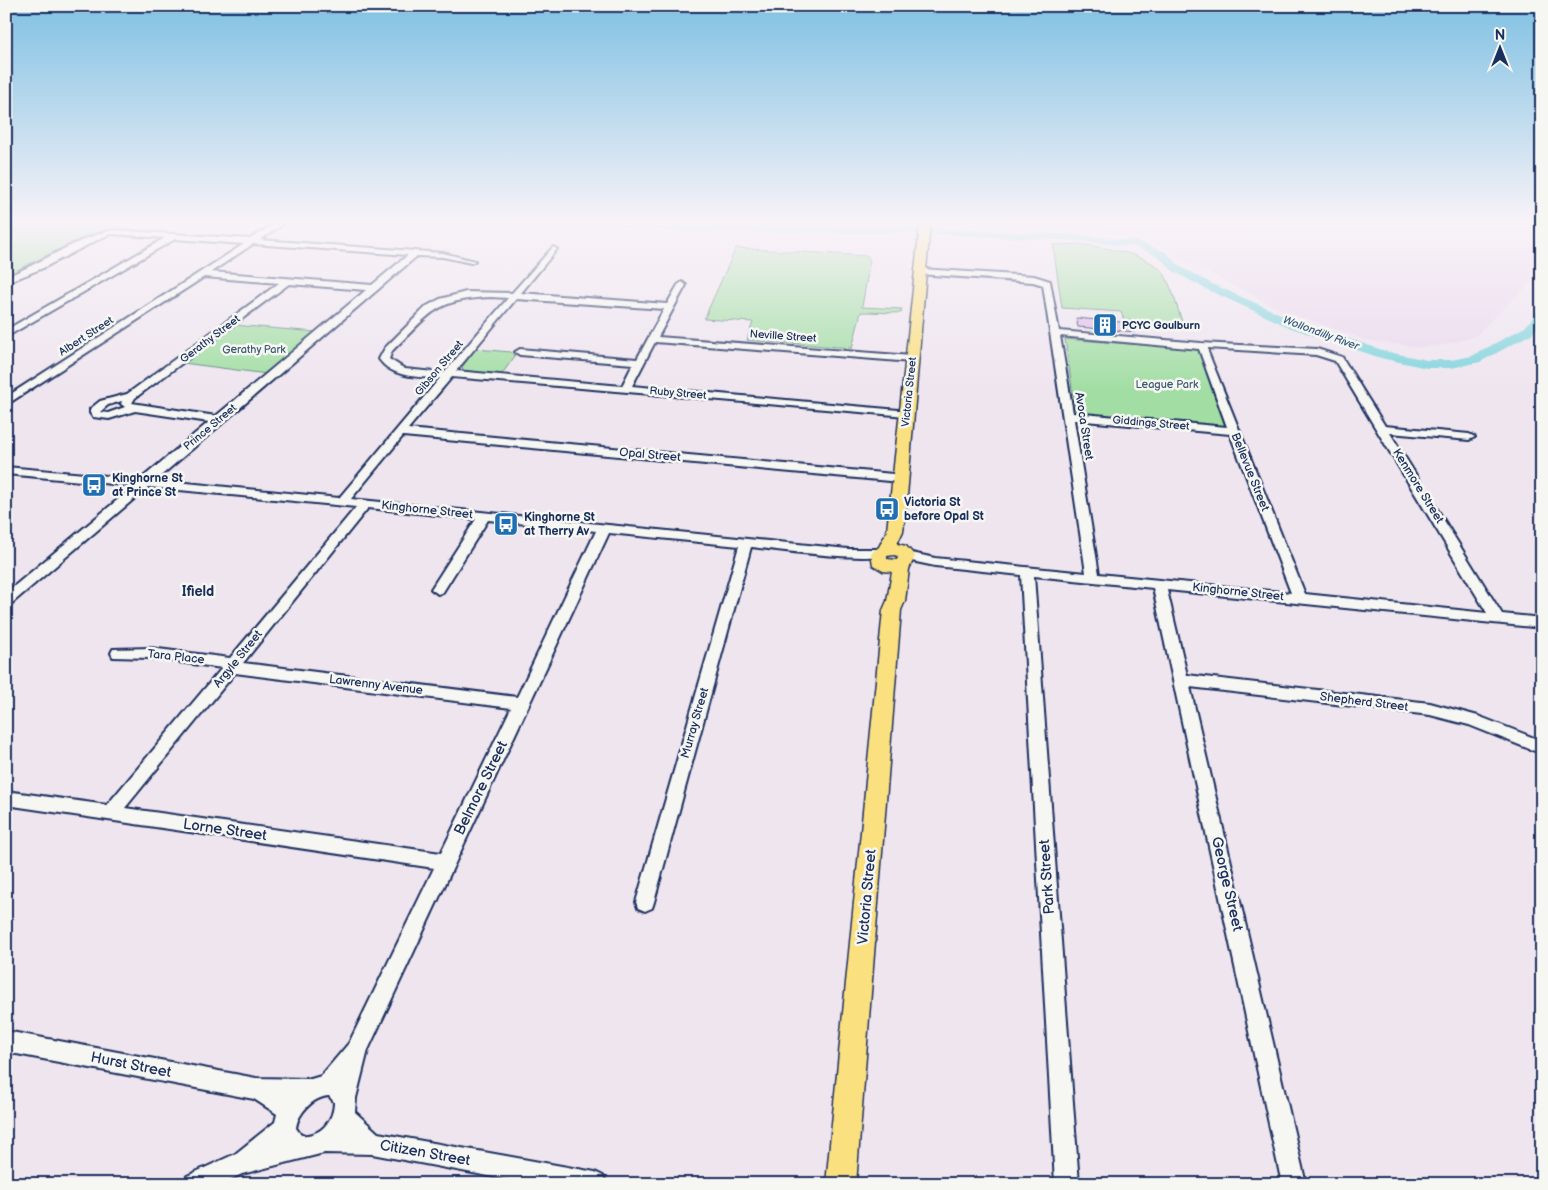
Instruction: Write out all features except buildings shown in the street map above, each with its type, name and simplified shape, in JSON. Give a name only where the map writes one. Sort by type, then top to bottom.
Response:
[{"type":"main road","name":"Victoria Street","points":[[841,1184],[892,610],[896,601],[893,558],[895,530],[920,280]]},
{"type":"street","points":[[6,334],[99,280]]},
{"type":"street","name":"Albert Street","points":[[9,398],[193,280]]},
{"type":"street","points":[[270,280],[374,288]]},
{"type":"street","name":"Prince Street","points":[[6,601],[384,280]]},
{"type":"street","name":"Gibson Street","points":[[342,502],[528,280]]},
{"type":"street","name":"Avoca Street","points":[[1024,280],[1044,281],[1048,286],[1093,577]]},
{"type":"street","name":"Gerathy Street","points":[[218,420],[134,408],[104,416],[97,415],[94,412],[104,403],[131,396],[288,281]]},
{"type":"street","points":[[625,389],[682,285]]},
{"type":"street","name":"Ruby Street","points":[[516,295],[472,294],[438,303],[427,311],[385,356],[386,364],[398,370],[449,375],[906,413]]},
{"type":"street","points":[[516,295],[670,306]]},
{"type":"street","points":[[1055,333],[1204,346]]},
{"type":"street","name":"Neville Street","points":[[652,339],[912,359]]},
{"type":"street","name":"Kenmore Street","points":[[1204,346],[1317,352],[1334,356],[1342,364],[1498,619]]},
{"type":"street","name":"Bellevue Street","points":[[1204,346],[1203,352],[1300,598]]},
{"type":"street","points":[[520,352],[640,362]]},
{"type":"street","points":[[131,396],[126,404],[134,408]]},
{"type":"street","name":"Giddings Street","points":[[1068,416],[1234,431]]},
{"type":"street","points":[[1382,429],[1469,437]]},
{"type":"street","name":"Opal Street","points":[[401,432],[900,478]]},
{"type":"street","name":"Kinghorne Street","points":[[6,470],[108,481],[146,482],[1542,623]]},
{"type":"street","name":"Argyle Street","points":[[111,813],[365,504]]},
{"type":"street","points":[[438,589],[484,516]]},
{"type":"street","name":"Belmore Street","points":[[345,1108],[358,1048],[604,529]]},
{"type":"street","name":"Murray Street","points":[[645,902],[746,543]]},
{"type":"street","name":"Park Street","points":[[1026,571],[1067,1184]]},
{"type":"street","name":"George Street","points":[[1159,584],[1294,1184]]},
{"type":"street","name":"Tara Place","points":[[118,653],[150,654],[233,665]]},
{"type":"street","name":"Lawrenny Avenue","points":[[233,665],[521,703]]},
{"type":"street","name":"Shepherd Street","points":[[1181,680],[1443,712],[1542,748]]},
{"type":"street","name":"Lorne Street","points":[[7,798],[445,862]]},
{"type":"street","name":"Hurst Street","points":[[6,1040],[256,1089],[319,1087]]},
{"type":"street","name":"Belmore Street","points":[[319,1087],[358,1048]]},
{"type":"street","points":[[194,1184],[240,1163],[314,1145],[336,1131],[345,1108],[335,1087],[319,1087],[302,1095],[288,1119],[240,1163]]},
{"type":"street","name":"Hurst Street","points":[[256,1089],[288,1119]]},
{"type":"street","name":"Citizen Street","points":[[345,1108],[372,1143]]},
{"type":"street","points":[[288,1119],[291,1142],[314,1145]]},
{"type":"street","name":"Citizen Street","points":[[314,1145],[372,1143],[595,1184]]},
{"type":"shaded area","points":[[1222,280],[1533,280],[1474,337],[1439,346],[1417,347],[1365,340],[1284,311]]},
{"type":"green space","points":[[722,280],[867,280],[862,307],[902,309],[901,313],[861,312],[852,348],[747,340],[753,322],[704,319]]},
{"type":"green space","points":[[1058,280],[1167,280],[1183,325],[1124,320],[1121,312],[1062,308]]},
{"type":"green space","name":"Gerathy Park","points":[[233,325],[317,332],[267,374],[183,363]]},
{"type":"green space","name":"League Park","points":[[1065,339],[1142,345],[1142,342],[1197,347],[1225,426],[1217,427],[1078,414],[1075,410]]},
{"type":"green space","points":[[476,349],[511,352],[515,356],[501,375],[464,372],[462,367]]},
{"type":"waterway","name":"Wollondilly River","points":[[1196,280],[1295,325],[1385,355],[1427,364],[1451,364],[1476,359],[1529,330],[1542,313]]},
{"type":"place","name":"PCYC Goulburn","points":[[1105,325]]},
{"type":"place","name":"Kinghorne St at Prince St","points":[[94,485]]},
{"type":"place","name":"Victoria St before Opal St","points":[[887,509]]},
{"type":"place","name":"Kinghorne St at Therry Av","points":[[506,524]]},
{"type":"district","name":"Ifield","points":[[198,591]]}]
